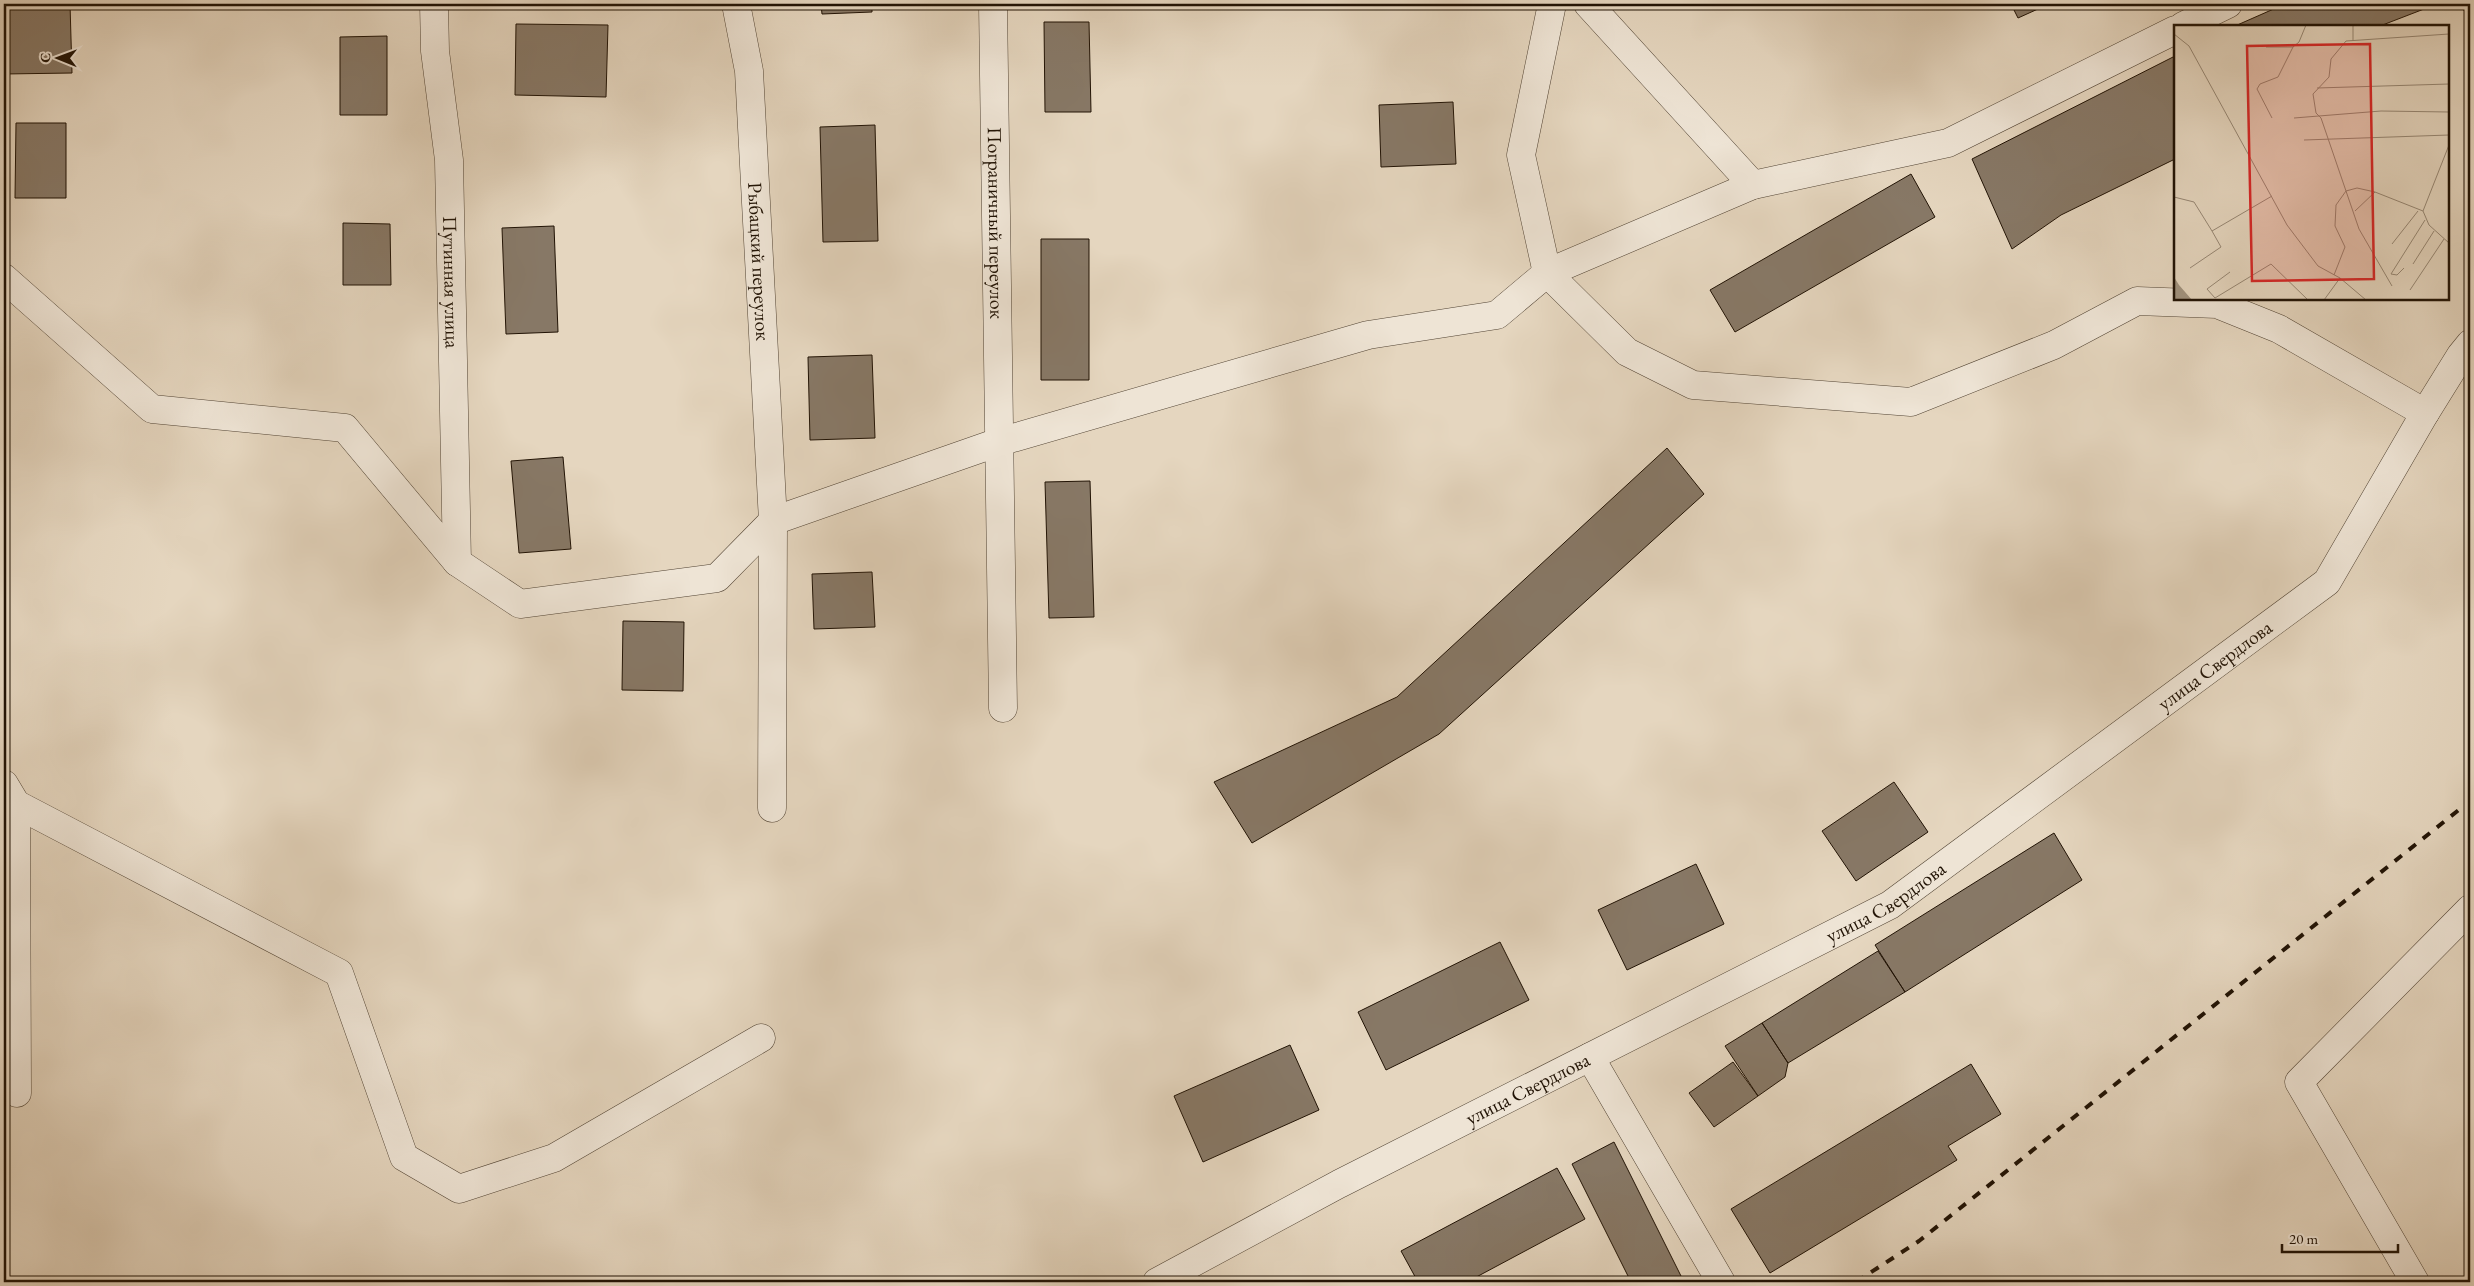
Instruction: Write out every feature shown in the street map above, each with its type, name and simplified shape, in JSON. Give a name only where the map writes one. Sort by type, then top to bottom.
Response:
[{"type":"street","name":"Путинная улица","points":[[434,4],[435,51],[450,160],[457,562]]},
{"type":"street","name":"Рыбацкий переулок","points":[[736,4],[749,71],[773,521],[772,808]]},
{"type":"street","name":"Пограничный переулок","points":[[993,4],[1002,708]]},
{"type":"street","points":[[1552,4],[1521,155],[1547,273],[1627,352],[1693,385],[1911,402],[2054,345],[2138,301],[2217,304],[2279,328],[2425,413]]},
{"type":"street","points":[[1588,4],[1753,185]]},
{"type":"street","points":[[2185,25],[2228,4]]},
{"type":"street","points":[[4,278],[152,409],[345,428],[457,562],[520,604],[717,578],[773,521],[1000,442],[1368,335],[1497,315],[1547,273],[1753,185],[1948,143],[2174,30]]},
{"type":"street","name":"улица Свердлова","points":[[1157,1282],[1348,1180],[1890,905],[2327,582],[2425,413],[2467,354]]},
{"type":"street","points":[[17,1093],[10,794],[339,972],[404,1157],[458,1189],[554,1158],[761,1038]]},
{"type":"street","points":[[2415,1282],[2299,1082],[2470,909]]},
{"type":"street","points":[[1590,1057],[1721,1282]]},
{"type":"building","points":[[4,4],[70,4],[72,73],[4,74]]},
{"type":"building","points":[[821,4],[872,4],[872,12],[822,14]]},
{"type":"building","points":[[2011,4],[2049,4],[2018,18]]},
{"type":"building","points":[[2285,4],[2437,4],[2383,25],[2237,25]]},
{"type":"building","points":[[2461,4],[2470,4],[2470,23]]},
{"type":"building","points":[[1044,22],[1089,22],[1091,112],[1045,112]]},
{"type":"building","points":[[516,24],[608,25],[606,97],[515,95]]},
{"type":"building","points":[[387,36],[387,115],[340,115],[340,37]]},
{"type":"building","points":[[2174,57],[2174,159],[2061,215],[2012,249],[1972,159]]},
{"type":"building","points":[[1453,102],[1456,164],[1381,167],[1379,105]]},
{"type":"building","points":[[16,123],[66,123],[66,198],[15,198]]},
{"type":"building","points":[[875,125],[878,241],[823,242],[820,127]]},
{"type":"building","points":[[1911,174],[1935,217],[1735,332],[1710,290]]},
{"type":"building","points":[[343,223],[390,224],[391,285],[343,285]]},
{"type":"building","points":[[554,226],[558,332],[506,334],[502,228]]},
{"type":"building","points":[[1041,239],[1089,239],[1089,380],[1041,380]]},
{"type":"building","points":[[872,355],[875,438],[810,440],[808,357]]},
{"type":"building","points":[[1667,448],[1704,494],[1439,734],[1252,843],[1214,782],[1397,697]]},
{"type":"building","points":[[563,457],[571,549],[519,553],[511,461]]},
{"type":"building","points":[[1090,481],[1094,617],[1049,618],[1045,482]]},
{"type":"building","points":[[872,572],[875,627],[814,629],[812,574]]},
{"type":"building","points":[[623,621],[684,622],[683,691],[622,690]]},
{"type":"building","points":[[1894,782],[1928,832],[1856,881],[1822,831]]},
{"type":"building","points":[[2054,833],[2082,880],[1905,992],[1875,945]]},
{"type":"building","points":[[1696,864],[1724,924],[1627,970],[1598,910]]},
{"type":"building","points":[[1500,942],[1529,1000],[1386,1070],[1358,1012]]},
{"type":"building","points":[[1878,951],[1905,992],[1788,1063],[1762,1023]]},
{"type":"building","points":[[1762,1023],[1788,1063],[1785,1077],[1758,1096],[1725,1046]]},
{"type":"building","points":[[1290,1045],[1319,1110],[1203,1162],[1174,1096]]},
{"type":"building","points":[[1733,1062],[1758,1096],[1714,1127],[1689,1093]]},
{"type":"building","points":[[1971,1064],[2001,1114],[1948,1146],[1957,1160],[1770,1273],[1731,1209]]},
{"type":"building","points":[[1614,1142],[1684,1282],[1631,1282],[1572,1164]]},
{"type":"building","points":[[1557,1168],[1585,1219],[1467,1282],[1418,1282],[1401,1251]]},
{"type":"railway","points":[[1856,1282],[1919,1241],[2470,801]]}]
